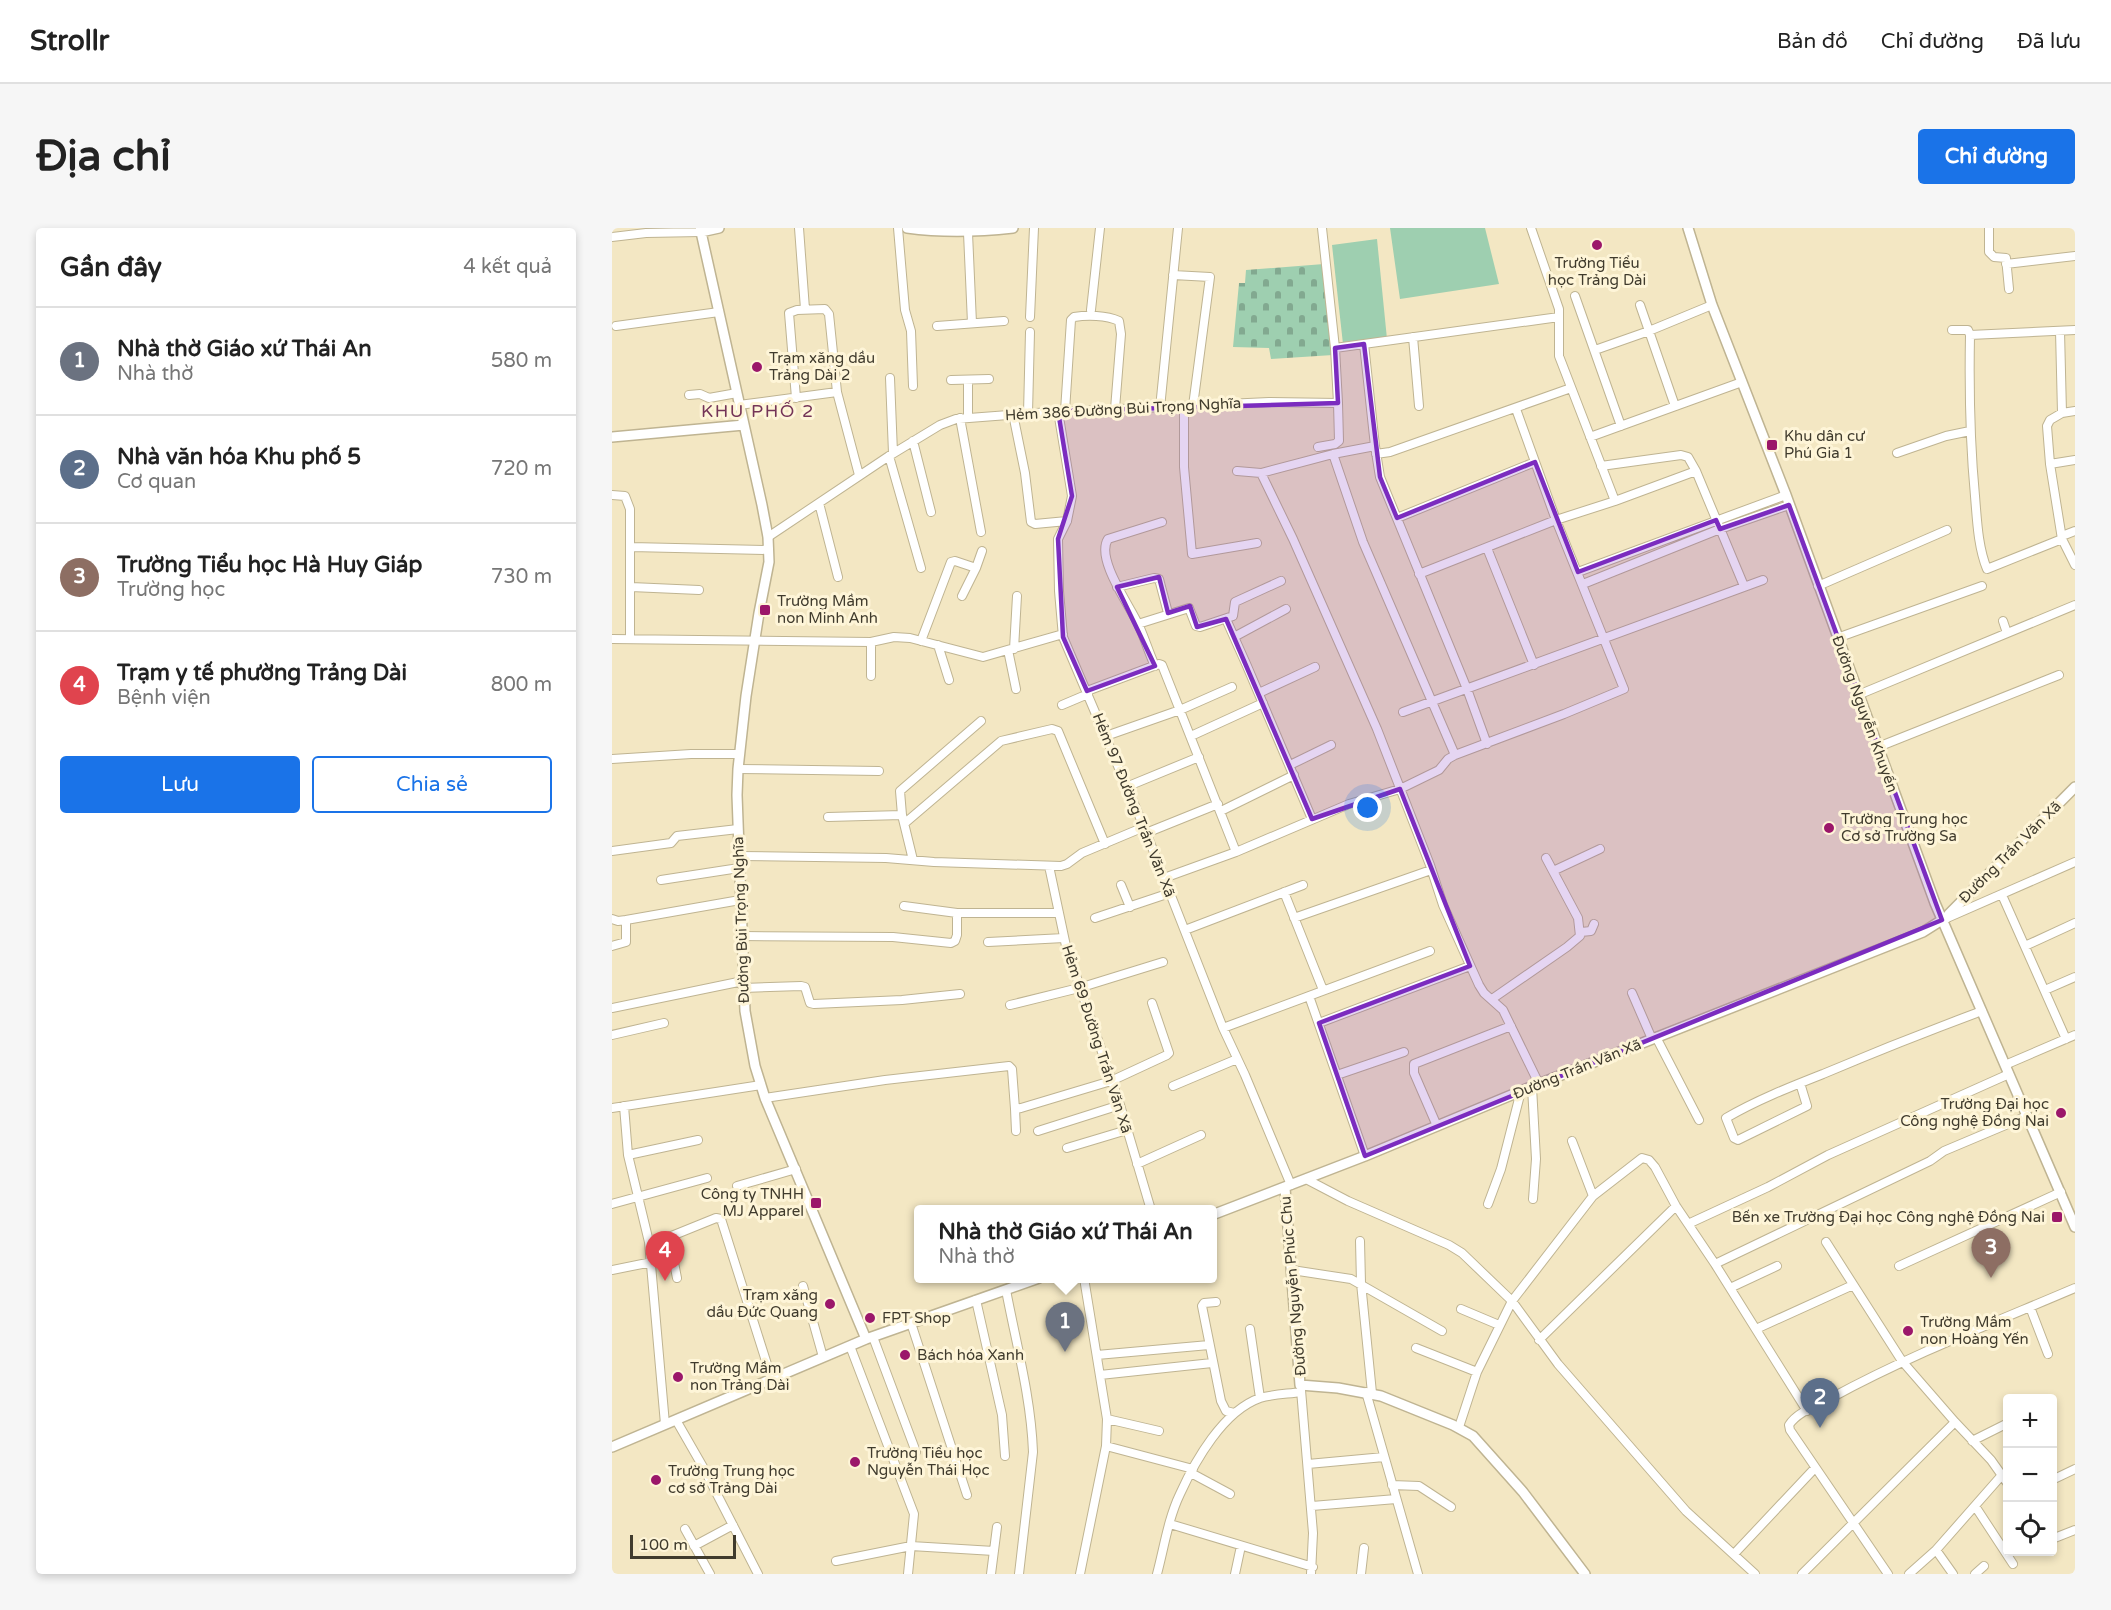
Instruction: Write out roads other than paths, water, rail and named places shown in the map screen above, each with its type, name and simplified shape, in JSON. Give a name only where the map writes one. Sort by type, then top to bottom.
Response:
[{"type":"street","points":[[612,237],[719,228]]},
{"type":"street","points":[[800,228],[805,309]]},
{"type":"street","points":[[898,228],[905,310],[911,331],[913,386]]},
{"type":"street","points":[[907,228],[968,233],[1013,228]]},
{"type":"street","points":[[1030,317],[1034,228]]},
{"type":"street","points":[[1091,310],[1100,228]]},
{"type":"street","points":[[1160,408],[1178,228]]},
{"type":"street","points":[[1318,447],[1340,441],[1335,348],[1322,228]]},
{"type":"street","points":[[1531,228],[1559,309],[1559,356],[1615,501]]},
{"type":"street","name":"Đường Nguyễn Khuyến","points":[[1688,228],[1713,305],[1944,920],[2075,1227]]},
{"type":"street","points":[[1989,228],[1991,255],[2005,257],[2009,289]]},
{"type":"street","name":"Đường Bùi Trọng Nghĩa","points":[[700,230],[744,425],[769,550],[738,769],[741,936],[749,1038],[765,1098],[869,1338]]},
{"type":"street","points":[[968,233],[972,323]]},
{"type":"street","points":[[2006,264],[2075,256]]},
{"type":"street","points":[[1173,275],[1210,277],[1188,406],[1184,467],[1192,554],[1257,543]]},
{"type":"street","points":[[1575,296],[1621,426]]},
{"type":"street","points":[[1640,305],[1675,406]]},
{"type":"street","points":[[1595,350],[1713,305]]},
{"type":"street","points":[[796,398],[788,317],[792,310],[825,309],[828,311],[837,392],[859,475]]},
{"type":"street","points":[[616,326],[718,312]]},
{"type":"street","points":[[1335,348],[1559,316]]},
{"type":"street","name":"Hẻm 97 Đường Trần Văn Xã","points":[[1115,409],[1119,321],[1114,318],[1074,317],[1071,320],[1062,411],[1072,496],[1067,521],[1058,539],[1063,634],[1145,830],[1288,1186]]},
{"type":"street","points":[[937,326],[1004,321]]},
{"type":"street","points":[[1953,330],[1968,330],[1970,335],[1970,431],[1977,518],[1983,560],[1987,569],[2075,531]]},
{"type":"street","points":[[1970,335],[2075,330]]},
{"type":"street","points":[[2060,331],[2062,413]]},
{"type":"street","points":[[1028,413],[1030,332]]},
{"type":"street","points":[[1413,337],[1419,406]]},
{"type":"street","points":[[1364,344],[1380,477],[1467,689],[1487,744]]},
{"type":"street","points":[[890,378],[891,454],[921,568]]},
{"type":"street","points":[[951,380],[989,380]]},
{"type":"street","points":[[968,380],[964,417],[981,532]]},
{"type":"street","points":[[1590,437],[1742,382]]},
{"type":"street","points":[[1237,471],[1261,473],[1333,454],[1376,450],[1390,452],[1571,388]]},
{"type":"street","points":[[739,405],[837,392]]},
{"type":"street","points":[[689,395],[703,394],[709,398],[736,393]]},
{"type":"street","name":"Hẻm 386 Đường Bùi Trọng Nghĩa","points":[[768,537],[891,454],[940,425],[964,417],[1269,402],[1338,403]]},
{"type":"street","points":[[1164,878],[1236,852],[1349,804],[1400,789],[1439,770],[1448,759],[1455,755],[1624,689],[1556,520],[1515,409]]},
{"type":"street","points":[[2075,411],[2062,413],[2050,420],[2047,426],[2050,464],[2062,537],[2075,565]]},
{"type":"street","points":[[1013,414],[1025,473],[1031,522],[1035,524],[1067,521]]},
{"type":"street","points":[[612,437],[744,425]]},
{"type":"street","points":[[1897,453],[1946,436],[1970,431]]},
{"type":"street","points":[[913,441],[931,512]]},
{"type":"street","points":[[1333,454],[1363,542],[1455,755]]},
{"type":"street","points":[[1601,466],[1684,455],[1688,457],[1744,586]]},
{"type":"street","points":[[2050,464],[2075,460]]},
{"type":"street","points":[[1397,518],[1535,462]]},
{"type":"street","points":[[1419,574],[1556,520],[1696,471]]},
{"type":"street","points":[[1261,473],[1357,682],[1443,905],[1470,966],[1484,993],[1503,1010],[1536,1086],[1536,1159],[1533,1199]]},
{"type":"street","points":[[612,495],[622,495],[628,500],[630,639]]},
{"type":"street","points":[[1578,572],[1786,495]]},
{"type":"street","points":[[819,503],[838,577]]},
{"type":"street","points":[[1583,584],[1720,529],[1789,505]]},
{"type":"street","points":[[1155,666],[1138,624],[1117,587],[1105,542],[1111,537],[1162,522]]},
{"type":"street","points":[[1818,586],[1947,530]]},
{"type":"street","points":[[630,547],[769,550]]},
{"type":"street","points":[[1488,548],[1534,665]]},
{"type":"street","points":[[962,596],[982,551]]},
{"type":"street","points":[[921,641],[951,562],[955,561],[976,568]]},
{"type":"street","points":[[1117,587],[1154,578],[1159,579],[1168,614]]},
{"type":"street","points":[[1403,712],[1763,580]]},
{"type":"street","points":[[1138,624],[1189,608],[1198,627],[1226,619],[1234,614],[1235,603],[1281,581]]},
{"type":"street","points":[[1837,638],[1982,586]]},
{"type":"street","points":[[631,587],[699,590]]},
{"type":"street","points":[[1016,688],[1011,649],[1017,597]]},
{"type":"street","points":[[1858,695],[2075,605]]},
{"type":"street","points":[[1234,637],[1286,609]]},
{"type":"street","points":[[1226,619],[1312,819]]},
{"type":"street","points":[[2003,621],[2007,633]]},
{"type":"street","points":[[612,639],[871,642],[894,637],[921,641],[983,657],[1063,634]]},
{"type":"street","points":[[871,642],[871,676]]},
{"type":"street","points":[[938,645],[949,680]]},
{"type":"street","points":[[1062,705],[1087,693],[1162,665],[1236,852]]},
{"type":"street","points":[[1259,693],[1315,667]]},
{"type":"street","points":[[1878,747],[2059,675]]},
{"type":"street","points":[[1106,736],[1180,710],[1232,687]]},
{"type":"street","points":[[1191,736],[1263,703]]},
{"type":"street","points":[[913,860],[900,796],[903,788],[981,721]]},
{"type":"street","points":[[828,817],[904,819],[1001,741],[1052,729],[1058,731],[1105,844]]},
{"type":"street","points":[[1290,765],[1331,745]]},
{"type":"street","points":[[612,759],[692,754],[739,754]]},
{"type":"street","points":[[1126,787],[1199,757]]},
{"type":"street","points":[[738,769],[879,771]]},
{"type":"street","points":[[739,856],[886,858],[1049,866],[1067,864],[1077,856],[1105,844],[1219,807],[1294,775]]},
{"type":"street","name":"Đường Trần Văn Xã","points":[[1217,1213],[1923,932],[1944,920],[2075,787]]},
{"type":"street","points":[[612,851],[671,843],[677,836],[738,829]]},
{"type":"street","points":[[1553,871],[1600,849]]},
{"type":"street","points":[[1492,999],[1578,939],[1581,932],[1578,918],[1546,858]]},
{"type":"street","points":[[1944,920],[2075,862]]},
{"type":"street","name":"Hẻm 69 Đường Trần Văn Xã","points":[[1049,866],[1064,938],[1120,1105],[1150,1205]]},
{"type":"street","points":[[661,880],[739,868]]},
{"type":"street","points":[[1294,918],[1431,870]]},
{"type":"street","points":[[1121,885],[1130,907]]},
{"type":"street","points":[[1185,930],[1303,885]]},
{"type":"street","points":[[1284,892],[1323,990]]},
{"type":"street","points":[[1095,918],[1170,893]]},
{"type":"street","points":[[2002,895],[2066,1039]]},
{"type":"street","points":[[612,919],[626,920],[740,900]]},
{"type":"street","points":[[904,906],[957,913],[1059,913]]},
{"type":"street","points":[[741,936],[893,937],[951,943],[955,941],[957,935],[957,913]]},
{"type":"street","points":[[612,946],[626,942],[626,920]]},
{"type":"street","points":[[2025,946],[2075,923]]},
{"type":"street","points":[[1581,932],[1594,931]]},
{"type":"street","points":[[988,942],[1064,938]]},
{"type":"street","points":[[1223,1028],[1430,951]]},
{"type":"street","points":[[1010,1005],[1079,988],[1163,962]]},
{"type":"street","points":[[1319,1023],[1470,966]]},
{"type":"street","points":[[2045,990],[2075,977]]},
{"type":"street","points":[[612,1008],[743,984],[805,987],[810,1003],[814,1004],[902,1000],[960,994]]},
{"type":"street","points":[[1632,993],[1699,1120]]},
{"type":"street","points":[[1309,996],[1365,1156]]},
{"type":"street","points":[[1015,1109],[1111,1081],[1169,1053],[1152,1003]]},
{"type":"street","points":[[1800,1083],[1808,1106],[1738,1140],[1734,1138],[1726,1118],[1750,1104],[1800,1083],[1982,1011]]},
{"type":"street","points":[[612,1035],[664,1023]]},
{"type":"street","points":[[1437,1126],[1414,1073],[1414,1064],[1511,1026]]},
{"type":"street","points":[[1688,1224],[1768,1187],[1828,1155],[2075,1035]]},
{"type":"street","points":[[1337,1075],[1404,1052]]},
{"type":"street","points":[[1173,1086],[1238,1059]]},
{"type":"street","points":[[765,1098],[885,1080],[1009,1066],[1012,1069],[1016,1131]]},
{"type":"street","points":[[612,1108],[761,1085]]},
{"type":"street","points":[[1488,1204],[1502,1169],[1521,1091]]},
{"type":"street","points":[[1038,1131],[1120,1105]]},
{"type":"street","points":[[624,1106],[628,1155],[650,1242],[665,1424]]},
{"type":"street","points":[[1715,1264],[1930,1161],[1944,1151],[2027,1116]]},
{"type":"street","points":[[1068,1148],[1127,1130]]},
{"type":"street","points":[[1137,1164],[1201,1135]]},
{"type":"street","points":[[628,1155],[698,1140]]},
{"type":"street","points":[[1572,1142],[1593,1196]]},
{"type":"street","points":[[1459,1428],[1477,1372],[1512,1301],[1593,1196],[1642,1158],[1649,1160],[1655,1167],[1676,1206],[1807,1411]]},
{"type":"street","points":[[737,1185],[796,1169]]},
{"type":"street","points":[[612,1204],[707,1178]]},
{"type":"street","points":[[1306,1179],[1348,1201],[1449,1245],[1462,1253],[1512,1301],[1539,1340],[1686,1511],[1755,1574]]},
{"type":"street","name":"Đường Nguyễn Phúc Chu","points":[[1288,1186],[1301,1389],[1338,1388],[1369,1393],[1459,1428],[1473,1436],[1523,1492],[1585,1574]]},
{"type":"street","points":[[1899,1266],[2061,1192]]},
{"type":"street","points":[[1539,1340],[1676,1206]]},
{"type":"street","points":[[650,1242],[716,1218],[721,1219],[772,1380]]},
{"type":"street","points":[[669,1237],[676,1278]]},
{"type":"street","points":[[1360,1241],[1369,1393],[1395,1499],[1418,1574]]},
{"type":"street","points":[[1826,1242],[1902,1361],[2002,1475],[1936,1550],[1909,1574]]},
{"type":"street","points":[[612,1270],[652,1262]]},
{"type":"street","points":[[1730,1288],[1777,1266]]},
{"type":"street","points":[[1292,1270],[1340,1276],[1361,1283],[1442,1331]]},
{"type":"street","points":[[612,1447],[869,1338],[1025,1283]]},
{"type":"street","points":[[1080,1574],[1106,1446],[1107,1419],[1085,1283]]},
{"type":"street","points":[[803,1286],[823,1357]]},
{"type":"street","points":[[1756,1329],[1853,1286]]},
{"type":"street","points":[[1888,1574],[1790,1430],[1789,1425],[1792,1420],[1902,1361],[2075,1288]]},
{"type":"street","points":[[1006,1290],[1028,1404],[1033,1452],[1019,1574]]},
{"type":"street","points":[[976,1300],[1002,1415],[1005,1456]]},
{"type":"street","points":[[1216,1302],[1202,1304],[1212,1363],[1223,1408],[1234,1413]]},
{"type":"street","points":[[2030,1307],[2048,1354]]},
{"type":"street","points":[[1461,1309],[1499,1325]]},
{"type":"street","points":[[911,1323],[967,1495]]},
{"type":"street","points":[[1250,1329],[1260,1398]]},
{"type":"street","points":[[869,1338],[916,1452]]},
{"type":"street","points":[[1097,1355],[1209,1345]]},
{"type":"street","points":[[850,1346],[914,1514],[908,1574]]},
{"type":"street","points":[[1416,1348],[1477,1372]]},
{"type":"street","points":[[1100,1375],[1212,1363]]},
{"type":"street","points":[[1157,1574],[1170,1524],[1179,1495],[1222,1426],[1234,1413],[1260,1398],[1301,1389],[1312,1506],[1314,1546],[1312,1570],[1170,1524]]},
{"type":"street","points":[[1107,1419],[1160,1431]]},
{"type":"street","points":[[676,1420],[758,1574]]},
{"type":"street","points":[[1802,1574],[1955,1422]]},
{"type":"street","points":[[1972,1441],[2003,1425]]},
{"type":"street","points":[[1106,1446],[1192,1471],[1230,1494]]},
{"type":"street","points":[[1308,1464],[1384,1457]]},
{"type":"street","points":[[1734,1554],[1815,1468]]},
{"type":"street","points":[[2057,1478],[2075,1469]]},
{"type":"street","points":[[1392,1485],[1419,1486],[1451,1507]]},
{"type":"street","points":[[1312,1506],[1395,1499]]},
{"type":"street","points":[[1975,1506],[2013,1564]]},
{"type":"street","points":[[694,1545],[733,1525]]},
{"type":"street","points":[[991,1574],[997,1527]]},
{"type":"street","points":[[685,1529],[710,1574]]},
{"type":"street","points":[[2057,1537],[2075,1530]]},
{"type":"street","points":[[836,1561],[911,1546],[994,1551]]},
{"type":"street","points":[[1235,1574],[1240,1546]]},
{"type":"street","points":[[1361,1574],[1364,1548]]},
{"type":"street","points":[[1936,1550],[1953,1574]]},
{"type":"street","points":[[1975,1574],[1984,1566]]},
{"type":"place","name":"Trường Tiểu học Trảng Dài","points":[[1597,245]]},
{"type":"place","name":"Trạm xăng dầu Trảng Dài 2","points":[[757,367]]},
{"type":"place","name":"Khu dân cư Phú Gia 1","points":[[1772,445]]},
{"type":"place","name":"Trường Mầm non Minh Anh","points":[[765,610]]},
{"type":"place","name":"Trường Trung học Cơ sở Trường Sa","points":[[1829,828]]},
{"type":"place","name":"Trường Đại học Công nghệ Đồng Nai","points":[[2061,1113]]},
{"type":"place","name":"Công ty TNHH MJ Apparel","points":[[816,1203]]},
{"type":"place","name":"Bến xe Trường Đại học Công nghệ Đồng Nai","points":[[2057,1217]]},
{"type":"place","name":"Trường Tiểu học Hà Huy Giáp","points":[[1991,1278]]},
{"type":"place","name":"Trạm y tế phường Trảng Dài","points":[[665,1281]]},
{"type":"place","name":"Trạm xăng dầu Đức Quang","points":[[830,1304]]},
{"type":"place","name":"FPT Shop","points":[[870,1318]]},
{"type":"place","name":"Trường Mầm non Hoàng Yến","points":[[1908,1331]]},
{"type":"place","name":"Nhà thờ Giáo xứ Thái An","points":[[1065,1352]]},
{"type":"place","name":"Bách hóa Xanh","points":[[905,1355]]},
{"type":"place","name":"Trường Mầm non Trảng Dài","points":[[678,1377]]},
{"type":"place","name":"Nhà văn hóa Khu phố 5","points":[[1820,1428]]},
{"type":"place","name":"Trường Tiểu học Nguyễn Thái Học","points":[[855,1462]]},
{"type":"place","name":"Trường Trung học cơ sở Trảng Dài","points":[[656,1480]]},
{"type":"district","name":"KHU PHỐ 2","points":[[758,411]]}]
